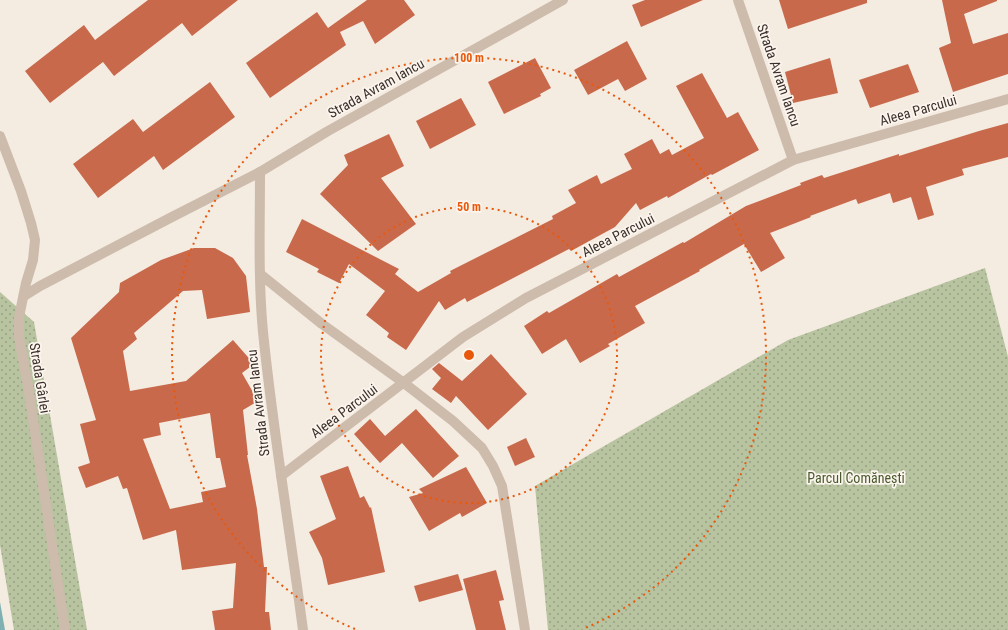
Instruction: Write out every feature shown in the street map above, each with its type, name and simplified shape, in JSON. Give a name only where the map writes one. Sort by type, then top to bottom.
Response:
[{"type":"street","name":"Strada Avram Iancu","points":[[24,296],[40,286],[260,172],[328,131],[563,0]]},
{"type":"street","name":"Strada Avram Iancu","points":[[738,0],[794,160]]},
{"type":"street","name":"Aleea Parcului","points":[[280,476],[463,338],[526,298],[794,160],[1008,99]]},
{"type":"street","name":"Strada Gârlei","points":[[0,136],[25,204],[35,240],[33,260],[19,318],[19,337],[28,386],[65,630]]},
{"type":"street","name":"Strada Avram Iancu","points":[[260,172],[260,274],[263,331],[280,476],[303,630]]},
{"type":"street","points":[[260,274],[322,324],[404,383],[453,421],[482,448],[493,466],[502,486],[525,630]]},
{"type":"green space","name":"Parcul Comănești","points":[[985,268],[1008,357],[1008,630],[548,630],[535,486],[788,340]]},
{"type":"green space","points":[[0,292],[34,322],[87,630],[14,630],[0,545]]},
{"type":"water","points":[[0,602],[5,630],[0,630]]},
{"type":"building","points":[[148,0],[238,0],[192,36],[182,23],[114,76],[103,62],[50,103],[25,71],[84,25],[95,40]]},
{"type":"building","points":[[367,0],[404,0],[415,15],[375,44],[363,21],[340,32],[346,45],[270,98],[246,63],[317,12],[328,28]]},
{"type":"building","points":[[645,0],[703,0],[641,27],[632,5]]},
{"type":"building","points":[[779,0],[867,0],[867,3],[788,29]]},
{"type":"building","points":[[942,0],[997,0],[964,14],[973,44],[1008,33],[1008,74],[953,92],[939,48],[951,43]]},
{"type":"building","points":[[627,41],[647,79],[625,91],[618,79],[588,95],[574,70]]},
{"type":"building","points":[[535,58],[551,88],[540,94],[541,96],[504,114],[488,82]]},
{"type":"building","points":[[830,58],[838,93],[793,103],[785,72]]},
{"type":"building","points":[[908,64],[919,92],[870,108],[859,80]]},
{"type":"building","points":[[702,73],[727,118],[738,112],[759,150],[668,198],[667,196],[640,210],[636,203],[615,227],[571,251],[569,249],[467,302],[465,298],[445,310],[439,301],[406,350],[387,337],[389,333],[366,315],[385,291],[349,264],[339,283],[317,272],[319,269],[286,252],[302,219],[399,269],[395,274],[418,292],[451,273],[450,271],[553,219],[552,216],[576,203],[568,190],[597,175],[601,184],[632,169],[624,154],[652,139],[660,154],[669,149],[672,155],[704,138],[676,86]]},
{"type":"building","points":[[210,82],[235,117],[163,170],[154,156],[98,198],[73,164],[133,119],[143,132]]},
{"type":"building","points":[[461,98],[476,125],[430,149],[416,121]]},
{"type":"building","points":[[1008,123],[1008,157],[962,169],[964,175],[926,187],[934,215],[918,220],[911,197],[893,203],[890,193],[858,204],[856,199],[810,216],[811,217],[770,233],[785,258],[761,272],[744,244],[699,270],[700,271],[635,306],[645,323],[608,344],[610,346],[580,363],[566,339],[542,354],[524,326],[547,311],[549,313],[617,274],[619,277],[683,242],[684,243],[746,206],[801,185],[800,183],[822,175],[824,178],[899,154],[899,156]]},
{"type":"building","points":[[389,134],[404,166],[381,178],[416,224],[378,251],[320,194],[348,165],[344,155]]},
{"type":"building","points":[[194,248],[215,248],[233,258],[246,276],[250,312],[207,319],[202,290],[183,291],[134,333],[137,339],[123,351],[130,391],[186,381],[233,340],[254,364],[242,373],[258,401],[243,410],[247,455],[257,509],[264,567],[267,567],[265,612],[269,612],[271,630],[215,630],[212,611],[233,608],[236,563],[182,570],[176,530],[143,540],[127,488],[123,489],[118,476],[86,488],[78,467],[90,463],[80,424],[96,420],[71,338],[119,292],[120,283],[161,260]],"holes":[[[210,413],[216,458],[220,458],[226,487],[201,492],[203,502],[170,509],[143,439],[161,435],[159,423]]]},
{"type":"building","points":[[491,354],[527,394],[488,430],[456,396],[451,403],[432,389],[441,378],[432,369],[439,363],[462,381]]},
{"type":"building","points":[[416,409],[459,456],[433,478],[402,443],[380,463],[354,434],[370,419],[385,436]]},
{"type":"building","points":[[526,438],[535,457],[515,466],[507,447]]},
{"type":"building","points":[[348,466],[360,498],[364,496],[370,508],[371,507],[385,572],[328,585],[322,558],[309,532],[336,519],[320,476]]},
{"type":"building","points":[[466,467],[487,503],[462,517],[460,513],[429,531],[409,497],[423,493],[419,489]]},
{"type":"building","points":[[496,570],[504,600],[499,601],[506,630],[476,630],[463,579]]},
{"type":"building","points":[[458,574],[463,590],[419,602],[414,586]]}]
